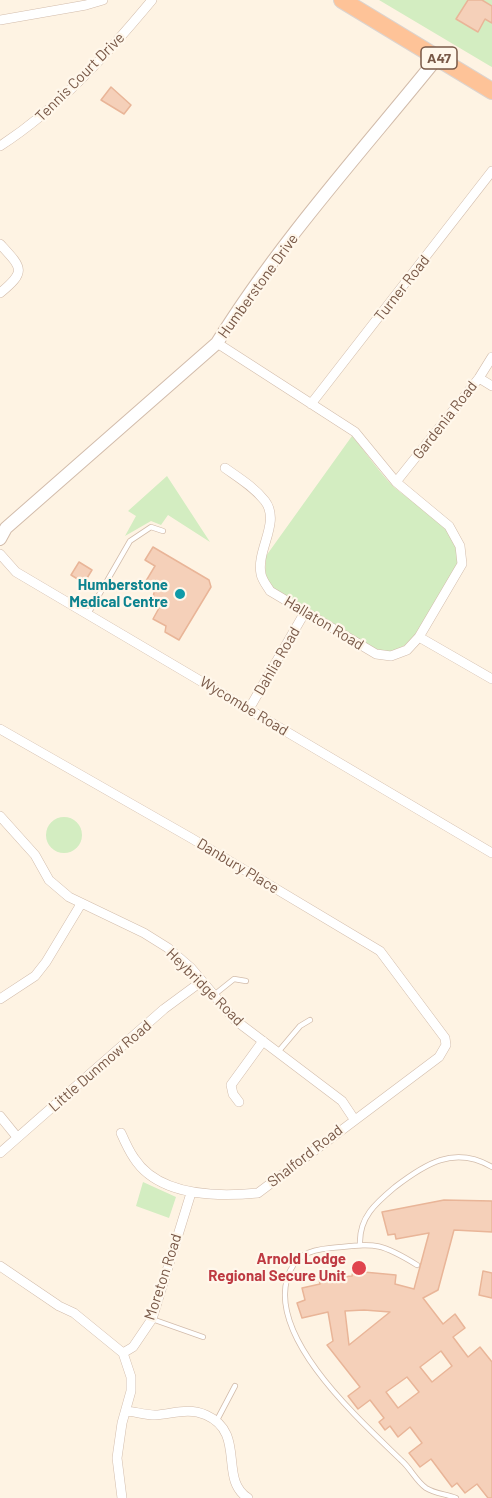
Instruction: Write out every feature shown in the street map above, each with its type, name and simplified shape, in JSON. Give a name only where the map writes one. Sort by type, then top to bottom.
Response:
[{"type":"highway","name":"A47","points":[[342,0],[492,91]]},
{"type":"street","points":[[0,20],[103,0]]},
{"type":"street","name":"Tennis Court Drive","points":[[0,146],[35,123],[118,40],[152,0]]},
{"type":"street","name":"Humberstone Drive","points":[[0,539],[6,528],[217,343],[234,316],[317,207],[438,57]]},
{"type":"street","name":"Turner Road","points":[[311,404],[492,171]]},
{"type":"street","points":[[0,244],[17,263],[20,272],[16,280],[0,293]]},
{"type":"street","name":"Hallaton Road","points":[[217,343],[354,432],[396,482],[449,526],[460,546],[462,564],[419,637],[407,650],[391,656],[376,654],[270,591],[261,575],[261,555],[271,518],[266,503],[251,486],[225,468]]},
{"type":"street","name":"Gardenia Road","points":[[396,482],[479,378],[492,357]]},
{"type":"street","points":[[479,378],[492,386]]},
{"type":"street","name":"Wycombe Road","points":[[0,554],[16,572],[492,853]]},
{"type":"street","name":"Dahlia Road","points":[[249,709],[305,612]]},
{"type":"street","points":[[419,637],[492,679]]},
{"type":"street","name":"Danbury Place","points":[[0,729],[191,838],[380,951],[445,1038]]},
{"type":"street","name":"Heybridge Road","points":[[0,816],[35,855],[49,880],[81,904],[144,933],[168,948],[202,981],[235,1020],[342,1101],[354,1119]]},
{"type":"street","points":[[0,999],[35,976],[81,904]]},
{"type":"street","name":"Little Dunmow Road","points":[[0,1152],[164,1010],[202,981]]},
{"type":"street","name":"Shalford Road","points":[[121,1133],[134,1160],[150,1175],[191,1193],[234,1195],[258,1193],[438,1057],[446,1045],[445,1038]]},
{"type":"street","points":[[239,1102],[233,1094],[231,1085],[263,1041]]},
{"type":"street","points":[[0,1116],[17,1137]]},
{"type":"street","name":"Moreton Road","points":[[123,1353],[133,1347],[152,1319],[191,1193]]},
{"type":"street","points":[[0,1266],[59,1306],[74,1313],[123,1353],[131,1377],[127,1411],[122,1423],[117,1458],[122,1498]]},
{"type":"street","points":[[127,1411],[154,1415],[182,1410],[206,1415],[216,1422],[221,1426],[232,1448],[232,1473],[237,1486],[248,1498]]},
{"type":"lane","points":[[88,614],[130,541],[151,527],[163,531]]},
{"type":"lane","points":[[214,995],[234,979],[241,978],[246,981]]},
{"type":"lane","points":[[278,1052],[300,1026],[310,1020]]},
{"type":"lane","points":[[360,1244],[362,1227],[370,1210],[430,1162],[457,1157],[473,1158],[492,1167]]},
{"type":"lane","points":[[417,1265],[390,1248],[360,1244],[309,1251],[294,1262],[289,1272],[285,1297],[291,1323],[321,1378],[347,1408],[404,1462],[427,1489],[456,1498]]},
{"type":"lane","points":[[152,1319],[203,1337]]},
{"type":"lane","points":[[216,1422],[235,1386]]},
{"type":"green space","points":[[379,0],[492,0],[492,67],[490,66]]},
{"type":"green space","points":[[352,436],[393,486],[446,529],[458,551],[458,563],[453,575],[422,626],[407,644],[394,650],[378,651],[273,588],[265,575],[266,556]]},
{"type":"green space","points":[[167,476],[210,542],[168,515],[161,525],[151,521],[125,536],[136,516],[128,511]]},
{"type":"green space","points":[[64,817],[77,822],[82,835],[77,848],[64,853],[51,848],[46,835],[51,822]]},
{"type":"green space","points":[[143,1182],[176,1197],[169,1218],[136,1206]]},
{"type":"building","points":[[468,0],[482,0],[492,6],[492,23],[485,19],[478,32],[456,19]]},
{"type":"building","points":[[111,87],[131,105],[124,114],[101,100]]},
{"type":"building","name":"Humberstone Medical Centre","points":[[153,547],[209,580],[211,587],[179,640],[165,632],[166,626],[153,619],[159,608],[153,598],[155,587],[146,581],[155,566],[145,560]]},
{"type":"building","points":[[79,562],[92,570],[84,583],[71,575]]},
{"type":"building","points":[[444,1200],[492,1201],[492,1232],[454,1230],[438,1290],[423,1298],[443,1324],[455,1314],[465,1328],[453,1337],[468,1357],[480,1347],[492,1362],[492,1498],[488,1498],[477,1484],[465,1493],[457,1483],[452,1487],[431,1459],[420,1467],[409,1453],[422,1443],[410,1427],[398,1437],[390,1426],[385,1430],[379,1422],[384,1418],[370,1400],[358,1409],[348,1396],[360,1387],[327,1345],[333,1341],[328,1312],[302,1318],[297,1303],[305,1300],[302,1288],[320,1284],[319,1279],[352,1276],[353,1271],[396,1275],[395,1284],[414,1289],[429,1233],[396,1239],[395,1234],[388,1235],[382,1212]],"holes":[[[345,1311],[390,1312],[349,1345]],[[441,1351],[452,1366],[432,1382],[420,1367]],[[407,1377],[419,1392],[398,1408],[386,1392]]]},
{"type":"building","points":[[483,1271],[492,1273],[492,1298],[479,1295]]},
{"type":"place","name":"Humberstone Medical Centre","points":[[180,594]]},
{"type":"place","name":"Arnold Lodge Regional Secure Unit","points":[[359,1268]]}]
